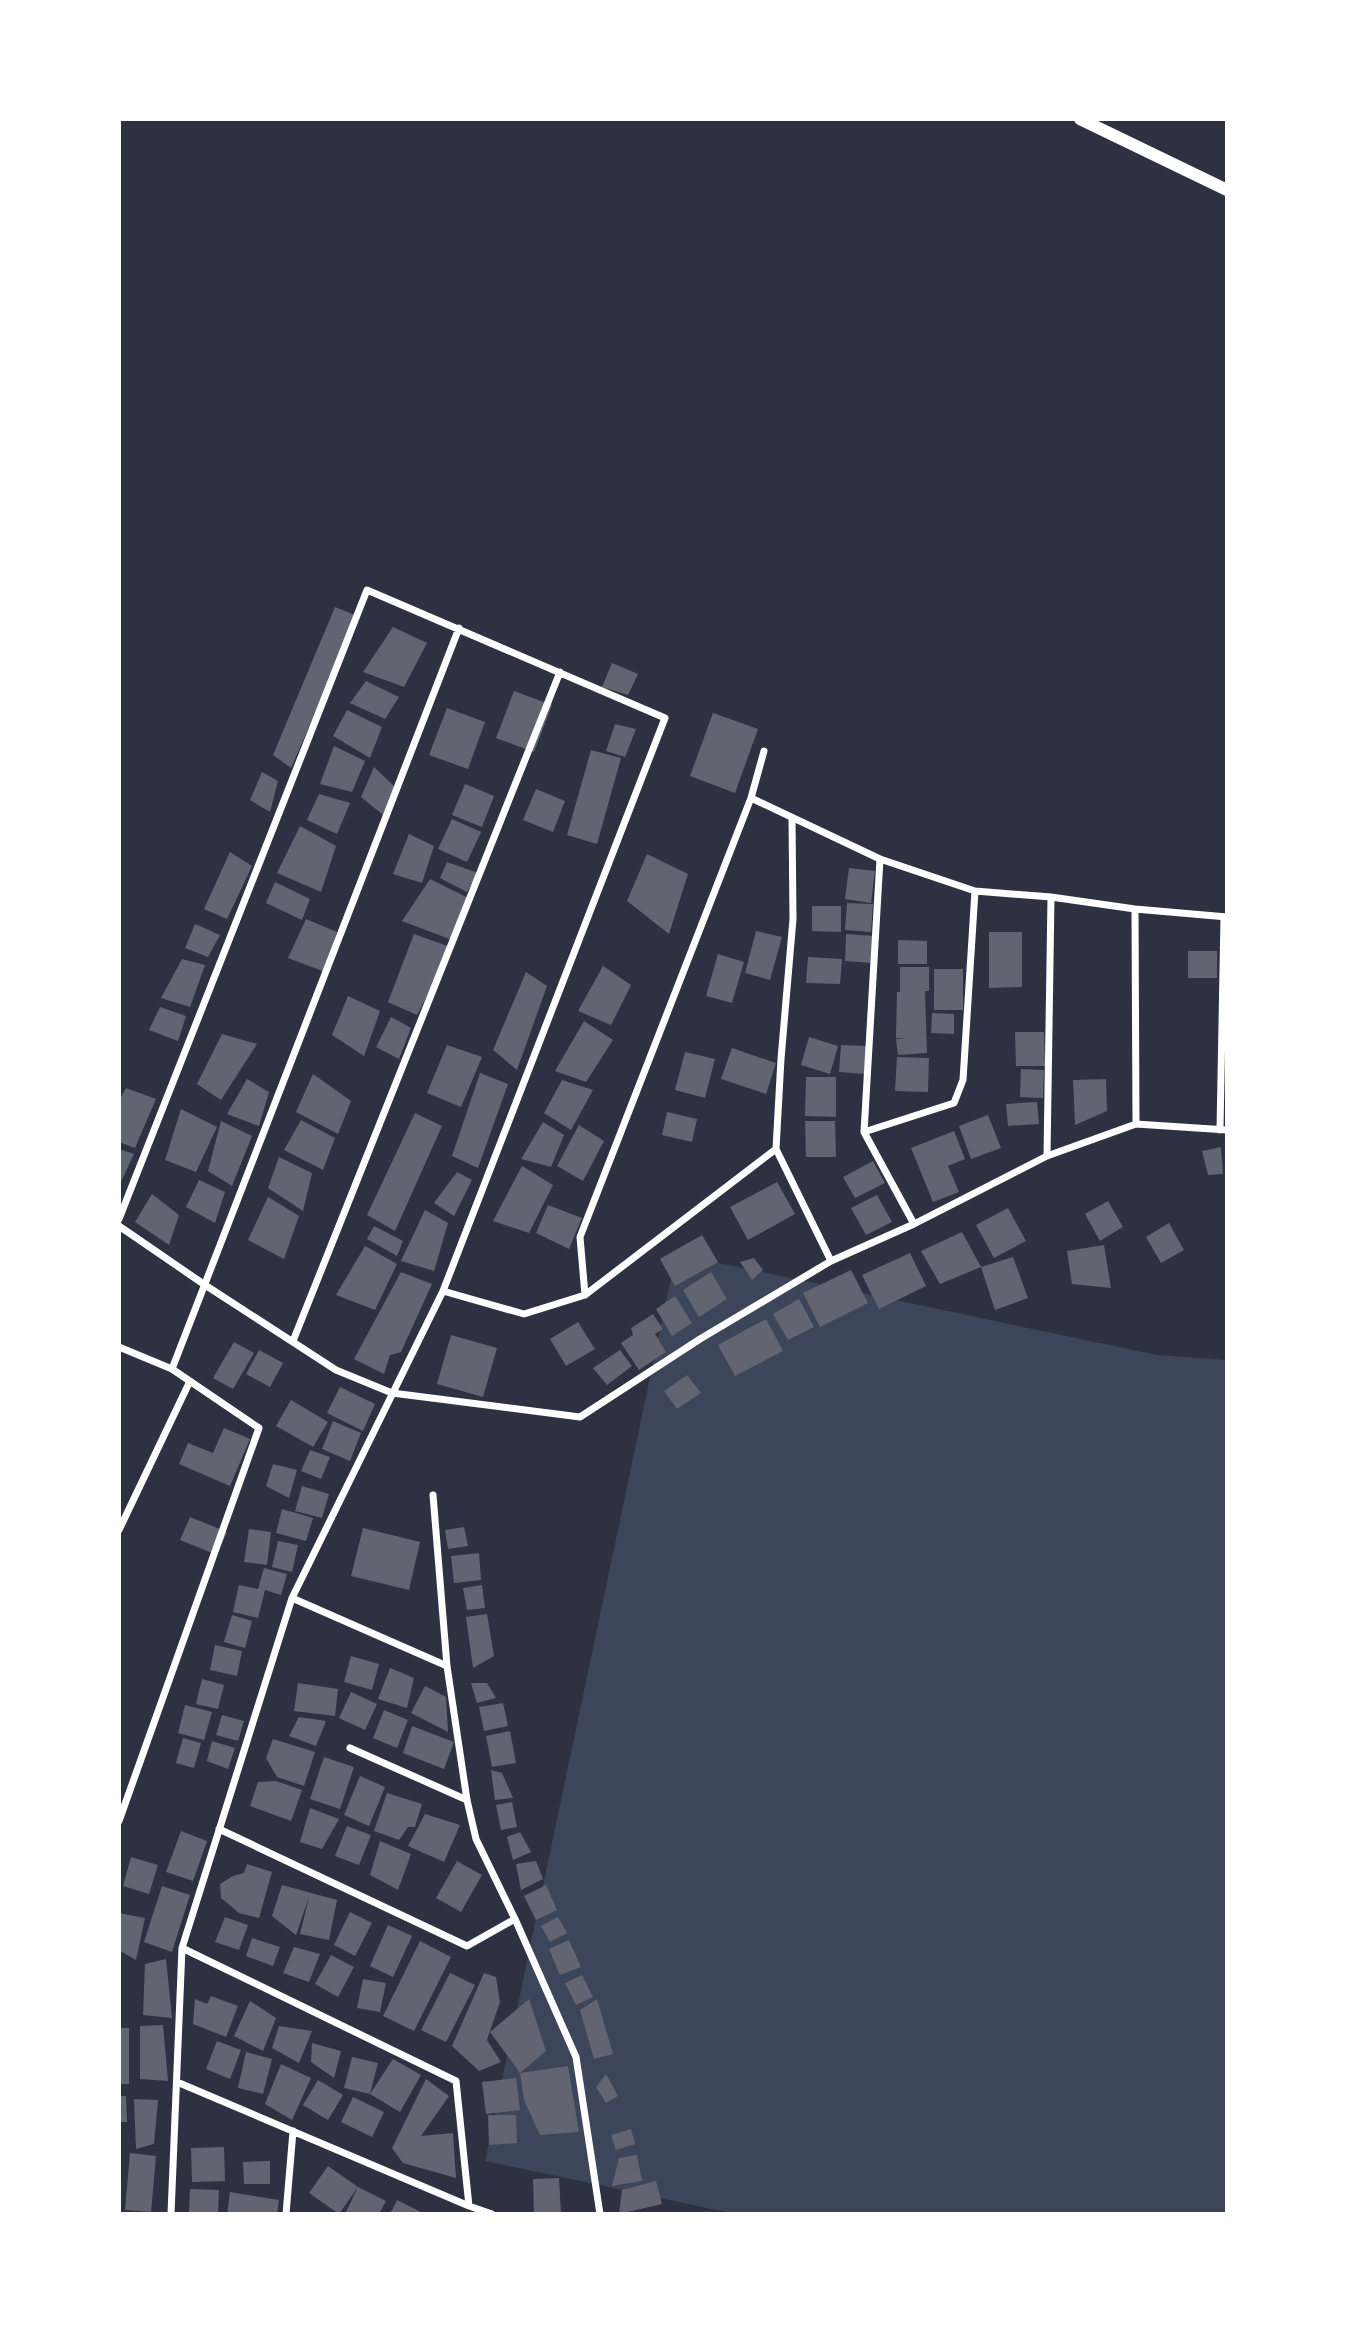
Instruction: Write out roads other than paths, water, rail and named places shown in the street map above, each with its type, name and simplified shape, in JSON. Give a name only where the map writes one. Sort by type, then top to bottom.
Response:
[{"type":"street","points":[[1080,119],[1227,190]]},
{"type":"street","points":[[119,1220],[367,590],[665,718],[443,1291],[292,1598],[182,1948],[171,2214]]},
{"type":"street","points":[[172,1368],[459,628]]},
{"type":"street","points":[[293,1342],[560,672]]},
{"type":"street","points":[[585,1296],[580,1237],[751,798],[764,751]]},
{"type":"street","points":[[119,1226],[337,1370],[392,1392],[580,1417],[700,1339],[831,1261],[914,1224],[1047,1156],[1136,1124],[1224,1130],[1225,917],[975,891],[880,859],[751,798]]},
{"type":"street","points":[[792,818],[793,919],[776,1149],[831,1261]]},
{"type":"street","points":[[880,859],[864,1132],[914,1224]]},
{"type":"street","points":[[864,1132],[954,1103],[963,1080],[975,891]]},
{"type":"street","points":[[1047,1156],[1051,897]]},
{"type":"street","points":[[1135,909],[1136,1124]]},
{"type":"street","points":[[443,1291],[524,1314],[585,1296],[776,1149]]},
{"type":"street","points":[[119,1347],[172,1368],[258,1428],[119,1821]]},
{"type":"street","points":[[119,1530],[190,1381]]},
{"type":"street","points":[[433,1495],[447,1666],[467,1800],[476,1839],[576,2057],[600,2214]]},
{"type":"street","points":[[292,1598],[447,1666]]},
{"type":"street","points":[[350,1748],[467,1800]]},
{"type":"street","points":[[219,1829],[467,1946],[515,1919]]},
{"type":"street","points":[[182,1948],[456,2081],[469,2206]]},
{"type":"street","points":[[177,2082],[492,2214]]},
{"type":"street","points":[[286,2214],[293,2132]]}]
